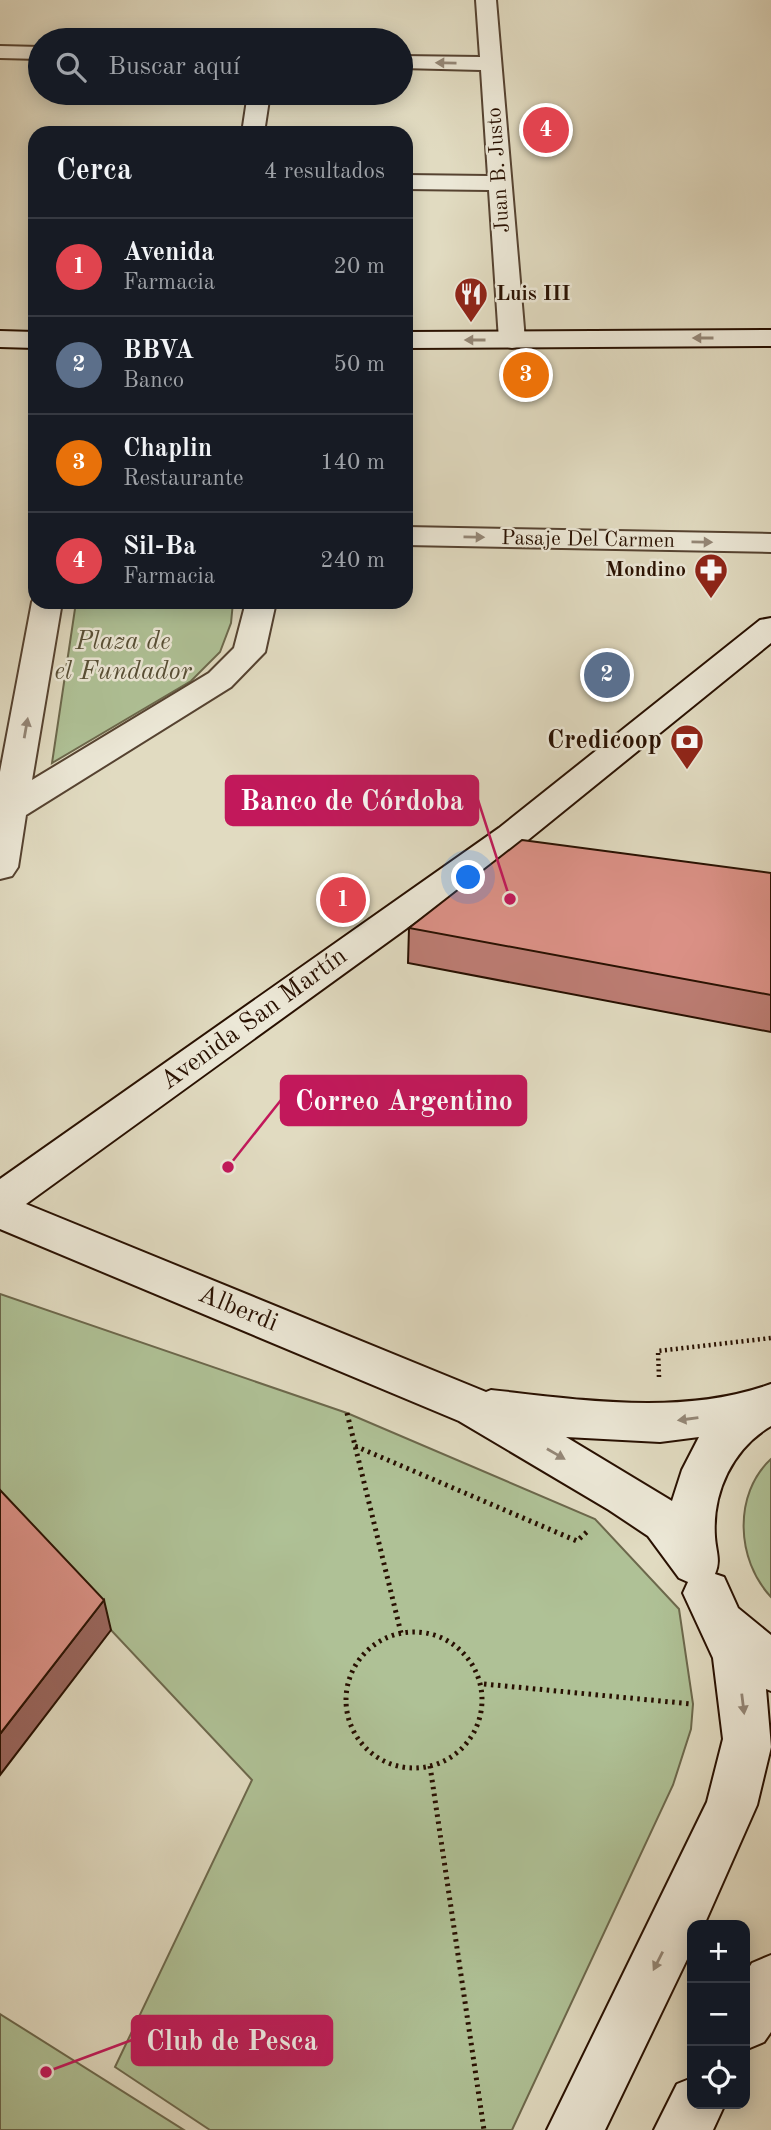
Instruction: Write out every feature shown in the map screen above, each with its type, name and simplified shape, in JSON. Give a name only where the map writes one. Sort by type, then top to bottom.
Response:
[{"type":"main road","name":"Juan B. Justo","points":[[486,0],[512,340]]},
{"type":"main road","points":[[0,52],[28,53]]},
{"type":"main road","points":[[413,62],[491,64]]},
{"type":"main road","points":[[254,126],[257,105]]},
{"type":"main road","points":[[413,182],[499,183]]},
{"type":"main road","points":[[413,340],[771,338]]},
{"type":"main road","points":[[0,339],[28,340]]},
{"type":"main road","name":"Pasaje Del Carmen","points":[[413,536],[771,543]]},
{"type":"main road","points":[[0,867],[46,609]]},
{"type":"main road","points":[[12,808],[220,680],[249,652],[260,609]]},
{"type":"main road","name":"Avenida San Martín","points":[[0,1201],[511,836],[771,628]]},
{"type":"main road","points":[[511,836],[547,851]]},
{"type":"main road","name":"Alberdi","points":[[0,1211],[475,1407],[625,1494],[664,1521],[701,1576]]},
{"type":"main road","name":"Alberdi","points":[[475,1407],[587,1420],[660,1423],[763,1407]]},
{"type":"main road","points":[[575,2130],[702,1873],[732,1805],[748,1739],[737,1657],[701,1576],[691,1514],[701,1472],[723,1437],[763,1407]]},
{"type":"main road","points":[[701,1576],[730,1630],[771,1668]]},
{"type":"main road","points":[[750,2015],[771,1982]]},
{"type":"main road","points":[[682,2130],[694,2109]]},
{"type":"path","points":[[347,1413],[401,1633]]},
{"type":"path","points":[[401,1633],[429,1635],[456,1645],[484,1684],[483,1715],[473,1739],[455,1757],[430,1766],[401,1768],[375,1757],[355,1738],[344,1713],[345,1686],[356,1661],[375,1643],[401,1633]]},
{"type":"path","points":[[484,1684],[692,1704],[748,1739]]},
{"type":"path","points":[[430,1766],[484,2130]]},
{"type":"green space","name":"Plaza de el Fundador","points":[[75,609],[232,609],[231,623],[220,652],[191,681],[52,763]]},
{"type":"green space","points":[[0,1294],[347,1413],[595,1519],[679,1609],[693,1704],[691,1729],[673,1785],[512,2130],[210,2130],[115,2067],[252,1780],[0,1512]]},
{"type":"green space","points":[[771,1459],[771,1597],[759,1582],[751,1565],[744,1527],[750,1490]]},
{"type":"green space","points":[[0,2014],[184,2130],[0,2130]]},
{"type":"building","points":[[522,840],[771,873],[771,995],[409,928]]},
{"type":"building","points":[[0,1490],[104,1600],[0,1734]]},
{"type":"place","name":"Sil-Ba","points":[[546,130]]},
{"type":"place","name":"Luis III","points":[[471,324]]},
{"type":"place","name":"Chaplin","points":[[526,375]]},
{"type":"place","name":"Mondino","points":[[711,600]]},
{"type":"place","name":"BBVA","points":[[607,675]]},
{"type":"place","name":"Credicoop","points":[[687,771]]},
{"type":"place","name":"Banco de Córdoba","points":[[510,899]]},
{"type":"place","name":"Avenida","points":[[343,900]]},
{"type":"place","name":"Correo Argentino","points":[[228,1167]]},
{"type":"place","name":"Club de Pesca","points":[[46,2072]]}]
